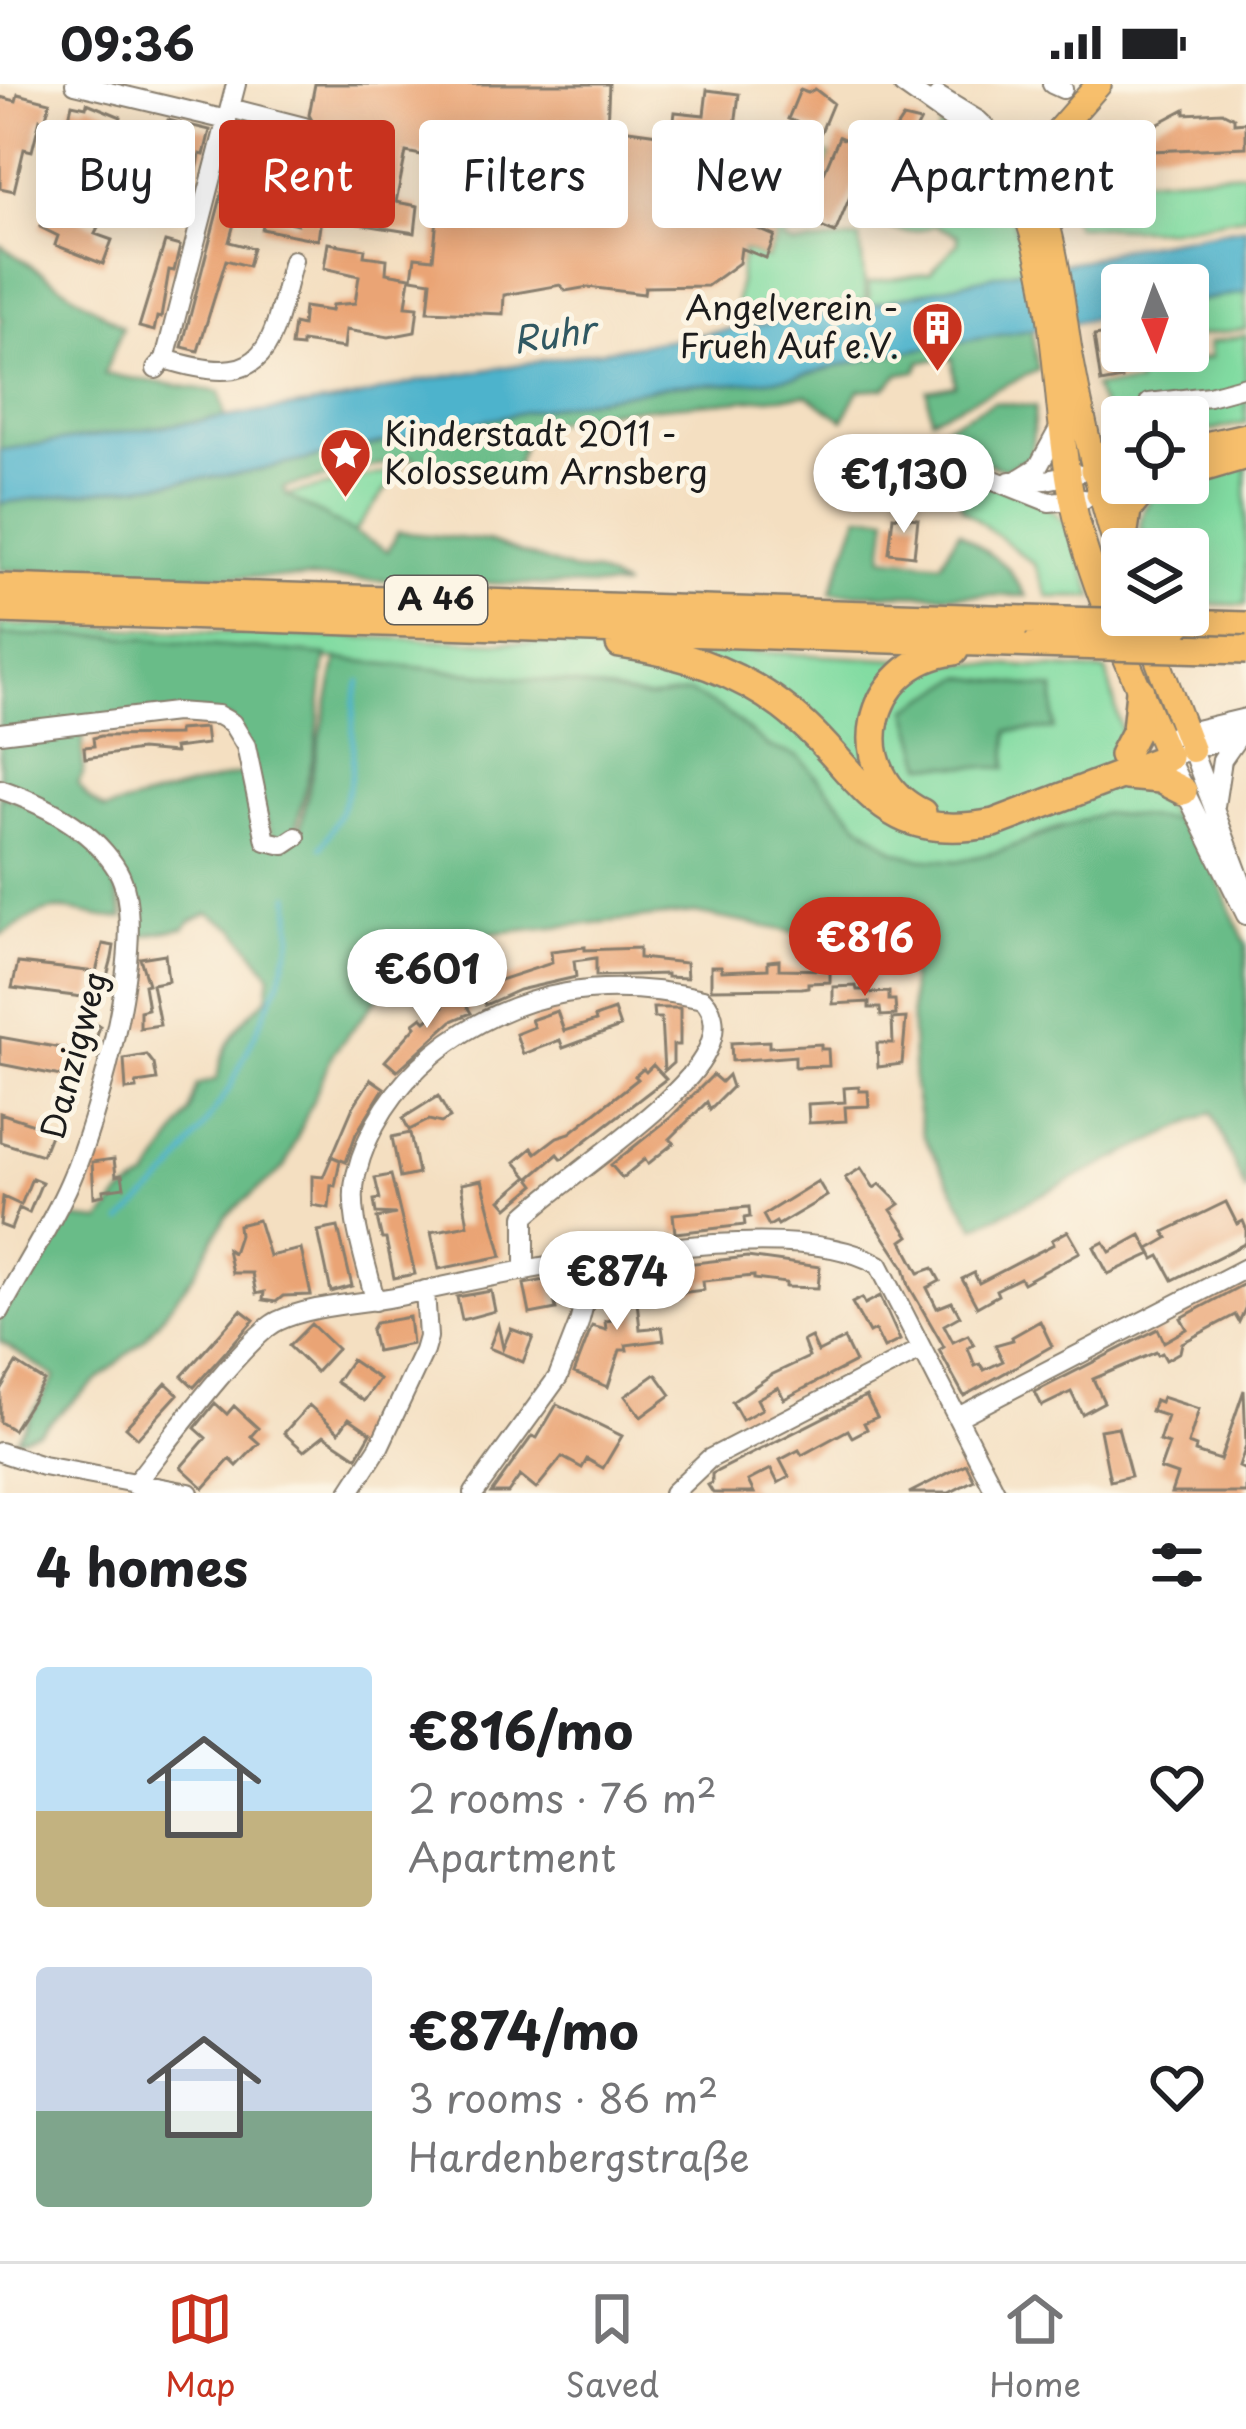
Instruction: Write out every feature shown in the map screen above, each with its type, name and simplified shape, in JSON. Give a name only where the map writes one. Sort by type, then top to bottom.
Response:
[{"type":"highway","points":[[1209,445],[1246,437]]},
{"type":"highway","points":[[1209,466],[1246,455]]},
{"type":"highway","name":"A 46","points":[[0,588],[1246,650]]},
{"type":"highway","name":"A 46","points":[[0,609],[491,627],[1031,636],[1246,626]]},
{"type":"highway","points":[[491,627],[630,646],[724,672],[787,710],[885,808],[929,828],[967,829],[994,823],[1119,766],[1136,730],[1140,692]]},
{"type":"highway","points":[[1031,636],[925,656],[898,674],[882,694],[874,734],[880,765],[898,797],[926,814],[948,820],[972,818],[1176,745]]},
{"type":"highway","points":[[1119,766],[1183,790]]},
{"type":"main road","points":[[1068,120],[1099,84]]},
{"type":"main road","points":[[1051,120],[1067,86]]},
{"type":"main road","points":[[1032,228],[1091,481],[1108,528]]},
{"type":"main road","points":[[1060,343],[1061,425],[1091,481],[1098,584],[1140,692],[1176,745]]},
{"type":"main road","points":[[1147,636],[1176,745]]},
{"type":"street","points":[[75,84],[263,120]]},
{"type":"street","points":[[236,84],[161,364],[225,372],[250,365],[272,340],[293,260]]},
{"type":"street","points":[[902,84],[953,120]]},
{"type":"street","points":[[1209,396],[1246,386]]},
{"type":"street","points":[[1007,481],[1038,466],[1061,425]]},
{"type":"street","points":[[897,461],[942,460],[1007,481],[1048,502],[1091,481]]},
{"type":"street","points":[[0,733],[175,712],[218,716],[232,723],[246,746],[268,842],[284,845],[296,837]]},
{"type":"street","points":[[1176,745],[1244,728]]},
{"type":"street","points":[[1215,811],[1222,760],[1244,728]]},
{"type":"street","points":[[1176,745],[1183,790],[1246,915]]},
{"type":"street","points":[[1176,745],[1215,811],[1246,895]]},
{"type":"street","name":"Danzigweg","points":[[0,789],[61,816],[108,857],[123,885],[130,946],[101,1080],[71,1181],[0,1311]]},
{"type":"street","points":[[375,1300],[356,1211],[356,1176],[376,1124],[429,1058],[487,1019],[565,993],[628,988],[703,999],[714,1024],[702,1060],[667,1098],[525,1216],[525,1271]]},
{"type":"street","points":[[134,1485],[274,1322],[596,1258],[748,1240],[858,1252],[879,1265],[958,1417],[990,1491]]},
{"type":"street","points":[[474,1493],[558,1377],[596,1258]]},
{"type":"street","points":[[958,1417],[1246,1268]]},
{"type":"street","points":[[349,1493],[379,1447],[424,1351],[428,1337],[425,1290]]},
{"type":"street","points":[[673,1493],[709,1460],[922,1349]]},
{"type":"street","points":[[0,1452],[26,1462],[189,1493]]},
{"type":"green space","points":[[1246,172],[1246,216],[1166,230],[1120,228],[1156,228],[1156,178]]},
{"type":"green space","points":[[757,228],[801,228],[799,234],[787,230],[783,240],[795,245],[860,238],[866,301],[734,323],[743,250],[767,259],[777,237]]},
{"type":"green space","points":[[941,228],[1016,228],[1027,269],[870,305],[868,283],[930,273],[958,243],[958,235]]},
{"type":"green space","points":[[0,245],[123,327],[104,374],[220,392],[225,417],[0,450]]},
{"type":"green space","points":[[1246,292],[1246,329],[1209,334],[1209,299]]},
{"type":"green space","points":[[1031,329],[1038,370],[931,418],[927,390],[955,385],[952,358],[921,361],[916,371],[899,374],[885,388],[859,390],[843,420],[807,395],[608,411],[530,427],[509,485],[419,466],[412,457],[283,488],[286,495],[388,551],[398,532],[487,541],[574,571],[595,572],[624,587],[0,570],[0,503],[246,473],[537,409],[679,384],[795,377],[884,355]]},
{"type":"green space","points":[[1246,335],[1246,423],[1209,431],[1209,396],[1101,396],[1100,402],[1094,387],[1137,384],[1139,373],[1209,372],[1209,343]]},
{"type":"green space","points":[[994,402],[1035,407],[1031,458],[1005,469],[947,451],[945,426]]},
{"type":"green space","points":[[1246,462],[1246,605],[1209,604],[1209,528],[1141,528],[1148,504],[1209,504],[1209,475]]},
{"type":"green space","points":[[401,469],[353,534],[286,495]]},
{"type":"green space","points":[[968,477],[1027,497],[1058,516],[1076,543],[1094,597],[1048,597],[1035,565],[962,508],[960,499]]},
{"type":"green space","points":[[859,515],[888,516],[883,557],[941,563],[959,531],[1007,567],[1026,596],[831,593]]},
{"type":"green space","points":[[0,625],[683,648],[1106,671],[1132,760],[1175,820],[1059,827],[1001,851],[958,861],[921,859],[895,851],[860,824],[799,757],[767,746],[723,710],[690,693],[646,698],[566,683],[114,636],[0,635]]},
{"type":"green space","points":[[0,635],[114,636],[326,655],[316,744],[294,836],[274,842],[230,718],[0,731]]},
{"type":"green space","points":[[337,659],[566,683],[646,698],[690,693],[723,710],[767,746],[799,757],[860,825],[895,851],[921,859],[958,861],[1001,851],[1102,813],[1175,820],[1213,868],[1246,945],[1246,1193],[1212,1112],[975,1227],[922,1134],[914,1086],[910,974],[819,937],[695,913],[493,933],[380,995],[333,1053],[284,1168],[226,1216],[195,1273],[145,1339],[39,1431],[16,1439],[55,1377],[0,1341],[0,1318],[59,1217],[101,1221],[121,1195],[148,1179],[190,1112],[197,1085],[217,1079],[234,1034],[267,998],[270,974],[236,929],[208,913],[185,928],[135,937],[106,846],[0,783],[0,735],[83,726],[83,774],[78,784],[105,810],[250,771],[266,844],[300,830]]},
{"type":"green space","points":[[963,677],[1054,689],[1054,729],[1008,731],[1006,768],[924,765],[908,709]]},
{"type":"green space","points":[[0,794],[42,811],[109,862],[123,918],[54,910],[0,935]]},
{"type":"water","points":[[1246,227],[1246,292],[1209,299],[1209,264],[1101,264],[1101,318],[884,355],[795,377],[679,384],[537,409],[246,473],[0,503],[0,450],[351,399],[419,381],[848,310],[1119,249]]},
{"type":"building","points":[[315,84],[609,84],[607,120],[419,120],[419,155],[406,152],[396,202],[418,206],[415,233],[384,228],[395,228],[395,120],[312,120]]},
{"type":"building","points":[[815,89],[833,103],[824,125],[824,120],[788,119],[800,90]]},
{"type":"building","points":[[707,90],[739,94],[736,120],[674,120],[675,112],[704,115]]},
{"type":"building","points":[[18,94],[50,102],[45,120],[36,120],[32,151],[24,149],[14,191],[0,188],[0,97],[16,101]]},
{"type":"building","points":[[87,103],[120,120],[68,120],[72,104],[86,107]]},
{"type":"building","points":[[1185,109],[1185,114],[1222,112],[1234,118],[1234,123],[1246,122],[1246,147],[1156,151],[1156,124]]},
{"type":"building","points":[[195,126],[210,130],[204,155],[200,154],[195,182]]},
{"type":"building","points":[[628,130],[652,133],[652,228],[756,228],[775,236],[766,258],[741,248],[739,263],[707,286],[645,287],[644,294],[588,287],[566,291],[560,285],[504,295],[503,314],[428,311],[431,281],[412,278],[415,257],[433,259],[436,228],[628,228]]},
{"type":"building","points":[[839,137],[848,141],[848,201],[835,233],[823,228],[824,173]]},
{"type":"building","points":[[219,205],[219,228],[233,228],[229,242],[253,248],[248,266],[226,260],[198,351],[182,347]]},
{"type":"building","points":[[42,228],[98,228],[95,234],[112,240],[103,264],[55,245],[58,236]]},
{"type":"building","points":[[262,228],[320,228],[318,240]]},
{"type":"building","points":[[165,242],[180,246],[154,331],[139,327]]},
{"type":"building","points":[[328,243],[365,249],[364,256],[387,259],[386,273],[410,277],[406,306],[418,307],[415,332],[389,337],[346,330],[344,348],[302,342],[302,347],[291,346],[294,324],[302,326],[304,307],[331,311],[332,305],[355,303],[359,276],[324,268]]},
{"type":"building","points":[[1101,335],[1101,372],[1121,372],[1122,379],[1101,383],[1094,336]]},
{"type":"building","points":[[893,516],[918,519],[914,556],[889,553]]},
{"type":"building","points":[[205,728],[207,744],[174,748],[175,753],[140,750],[85,758],[84,747],[94,746],[93,738],[101,736],[178,735],[178,730]]},
{"type":"building","points":[[103,944],[114,946],[112,958],[106,980],[95,977],[90,998],[12,988],[18,963],[96,972]]},
{"type":"building","points":[[639,948],[639,958],[686,963],[687,978],[596,976],[596,958],[574,961],[576,977],[519,990],[485,1005],[475,981],[485,976],[488,984],[552,963],[551,951]]},
{"type":"building","points":[[165,954],[168,981],[152,984],[160,1025],[140,1028],[140,1011],[148,1009],[144,985],[148,984],[140,958]]},
{"type":"building","points":[[779,960],[779,969],[830,970],[830,982],[808,983],[802,988],[711,989],[711,966],[721,966],[722,971],[768,969],[768,961]]},
{"type":"building","points":[[856,986],[869,993],[889,992],[896,1015],[881,1016],[880,1008],[869,1008],[869,1002],[833,1004],[833,987]]},
{"type":"building","points":[[450,994],[454,1002],[461,997],[471,1013],[452,1021],[397,1071],[385,1061],[414,1023],[422,1017],[426,1021],[443,1007],[439,1000]]},
{"type":"building","points":[[653,1008],[680,1008],[680,1045],[673,1045],[673,1063],[664,1071],[661,1018],[654,1018]]},
{"type":"building","points":[[614,1010],[620,1027],[563,1048],[560,1040],[523,1054],[516,1034],[534,1027],[531,1020],[557,1011],[564,1031]]},
{"type":"building","points":[[906,1018],[902,1064],[878,1067],[877,1043],[893,1043],[892,1019]]},
{"type":"building","points":[[89,1023],[100,1026],[90,1060],[78,1057],[71,1078],[0,1064],[0,1037],[78,1051]]},
{"type":"building","points":[[769,1041],[769,1047],[821,1044],[821,1049],[828,1049],[829,1066],[795,1067],[795,1056],[732,1061],[731,1043]]},
{"type":"building","points":[[147,1055],[157,1080],[126,1090],[124,1059]]},
{"type":"building","points":[[653,1065],[666,1079],[562,1159],[558,1154],[530,1178],[535,1185],[508,1208],[501,1200],[528,1177],[515,1162],[532,1148],[536,1153],[570,1133]]},
{"type":"building","points":[[713,1075],[721,1082],[728,1075],[732,1087],[710,1109],[707,1102],[670,1139],[674,1143],[622,1178],[611,1165],[670,1118]]},
{"type":"building","points":[[371,1079],[384,1088],[356,1134],[346,1162],[333,1157],[340,1160],[329,1208],[312,1205],[312,1176],[323,1177],[353,1107]]},
{"type":"building","points":[[859,1087],[859,1091],[868,1091],[869,1106],[845,1107],[846,1121],[809,1123],[808,1104],[845,1102],[844,1088]]},
{"type":"building","points":[[438,1096],[450,1118],[441,1123],[429,1120],[409,1130],[403,1118]]},
{"type":"building","points":[[0,1113],[52,1130],[42,1155],[0,1142]]},
{"type":"building","points":[[410,1133],[418,1174],[400,1178],[392,1137]]},
{"type":"building","points":[[114,1159],[116,1176],[122,1175],[124,1187],[103,1190],[104,1195],[94,1197],[92,1162]]},
{"type":"building","points":[[861,1168],[874,1188],[880,1184],[900,1204],[891,1210],[909,1236],[902,1241],[919,1273],[933,1268],[940,1281],[927,1288],[937,1308],[952,1302],[960,1316],[944,1325],[953,1342],[968,1335],[974,1345],[968,1348],[975,1366],[980,1364],[984,1370],[1003,1361],[995,1345],[1013,1340],[1040,1321],[1052,1346],[964,1396],[904,1267],[845,1178]]},
{"type":"building","points":[[391,1175],[415,1274],[394,1278],[377,1218],[396,1214],[376,1213],[374,1200],[380,1199],[375,1178]]},
{"type":"building","points":[[32,1178],[42,1182],[29,1213],[19,1208],[11,1229],[0,1225],[3,1197],[21,1205]]},
{"type":"building","points":[[482,1180],[502,1256],[439,1269],[431,1232],[468,1225],[461,1184]]},
{"type":"building","points":[[818,1181],[827,1196],[769,1226],[763,1215]]},
{"type":"building","points":[[1226,1202],[1237,1224],[1243,1221],[1246,1243],[1173,1280],[1160,1256],[1154,1259],[1149,1249],[1168,1238],[1164,1232]]},
{"type":"building","points":[[749,1207],[745,1225],[675,1233],[673,1214]]},
{"type":"building","points":[[258,1220],[269,1256],[301,1249],[311,1295],[263,1300],[264,1292],[256,1294],[252,1273],[232,1273],[227,1249],[233,1253],[238,1225]]},
{"type":"building","points":[[338,1227],[352,1286],[331,1292],[318,1231]]},
{"type":"building","points":[[1068,1231],[1080,1252],[1023,1283],[1020,1278],[996,1290],[998,1295],[977,1307],[962,1279],[974,1273],[979,1283],[1054,1244],[1052,1240]]},
{"type":"building","points":[[1141,1235],[1151,1254],[1108,1274],[1094,1247],[1104,1242],[1110,1252]]},
{"type":"building","points":[[747,1257],[820,1267],[818,1288],[786,1287],[786,1283],[754,1276],[703,1281],[704,1290],[671,1294],[668,1266]]},
{"type":"building","points":[[643,1274],[646,1300],[637,1301],[640,1329],[662,1327],[664,1340],[620,1350],[608,1387],[574,1373],[592,1326],[606,1330],[605,1321],[620,1319],[615,1277]]},
{"type":"building","points":[[550,1279],[556,1309],[530,1314],[524,1284]]},
{"type":"building","points":[[1246,1283],[1246,1307],[1239,1322],[1235,1315],[1182,1343],[1180,1352],[1166,1360],[1156,1352],[1093,1379],[1104,1402],[1082,1414],[1071,1392],[1042,1406],[1035,1392],[1158,1329],[1164,1342],[1187,1329],[1181,1318]]},
{"type":"building","points":[[491,1291],[495,1311],[462,1320],[457,1297]]},
{"type":"building","points":[[880,1296],[900,1340],[884,1348],[852,1303],[862,1298],[865,1304]]},
{"type":"building","points":[[241,1310],[254,1320],[194,1387],[182,1376]]},
{"type":"building","points":[[409,1317],[412,1344],[376,1351],[371,1330],[375,1323]]},
{"type":"building","points":[[311,1324],[337,1349],[316,1372],[289,1346]]},
{"type":"building","points":[[498,1325],[503,1348],[511,1329],[533,1337],[523,1362],[489,1348]]},
{"type":"building","points":[[811,1337],[818,1352],[844,1339],[855,1362],[784,1399],[778,1387],[757,1399],[762,1409],[742,1420],[732,1402],[771,1375],[809,1357],[803,1341]]},
{"type":"building","points":[[351,1360],[379,1379],[364,1401],[336,1382]]},
{"type":"building","points":[[16,1363],[44,1381],[13,1430],[0,1422],[0,1390]]},
{"type":"building","points":[[656,1374],[671,1395],[641,1417],[625,1396]]},
{"type":"building","points":[[166,1383],[178,1394],[138,1438],[126,1427]]},
{"type":"building","points":[[1244,1390],[1246,1446],[1239,1467],[1246,1470],[1246,1493],[1171,1493],[1177,1475],[1160,1469],[1169,1444],[1159,1441],[1167,1416],[1151,1411],[1155,1400],[1160,1402],[1162,1397],[1199,1409],[1188,1444],[1196,1447],[1195,1452],[1220,1460]]},
{"type":"building","points":[[866,1396],[877,1417],[864,1423],[867,1429],[852,1437],[848,1430],[802,1455],[799,1450],[780,1460],[789,1477],[778,1483],[771,1469],[748,1481],[754,1493],[713,1493],[708,1485],[712,1474]]},
{"type":"building","points":[[215,1403],[227,1414],[234,1406],[258,1428],[251,1436],[259,1443],[237,1466],[230,1459],[204,1488],[181,1467],[206,1438],[195,1428]]},
{"type":"building","points":[[557,1404],[622,1436],[603,1468],[587,1459],[582,1468],[562,1457],[536,1489],[520,1476],[508,1493],[491,1493],[532,1436],[537,1438]]},
{"type":"building","points":[[309,1405],[339,1432],[349,1418],[371,1433],[357,1457],[324,1435],[304,1451],[284,1433]]},
{"type":"building","points":[[1118,1427],[1131,1476],[1110,1481],[1100,1430]]},
{"type":"building","points":[[966,1464],[974,1480],[949,1493],[909,1493]]},
{"type":"waterway","points":[[321,847],[349,785],[360,681]]},
{"type":"waterway","points":[[122,1222],[174,1171],[231,1086],[280,980],[292,935],[290,895]]},
{"type":"place","name":"Angelverein - Frueh Auf e.V.","points":[[938,373]]},
{"type":"place","name":"Kinderstadt 2011 - Kolosseum Arnsberg","points":[[345,499]]},
{"type":"water label","name":"Ruhr","points":[[554,335]]}]
